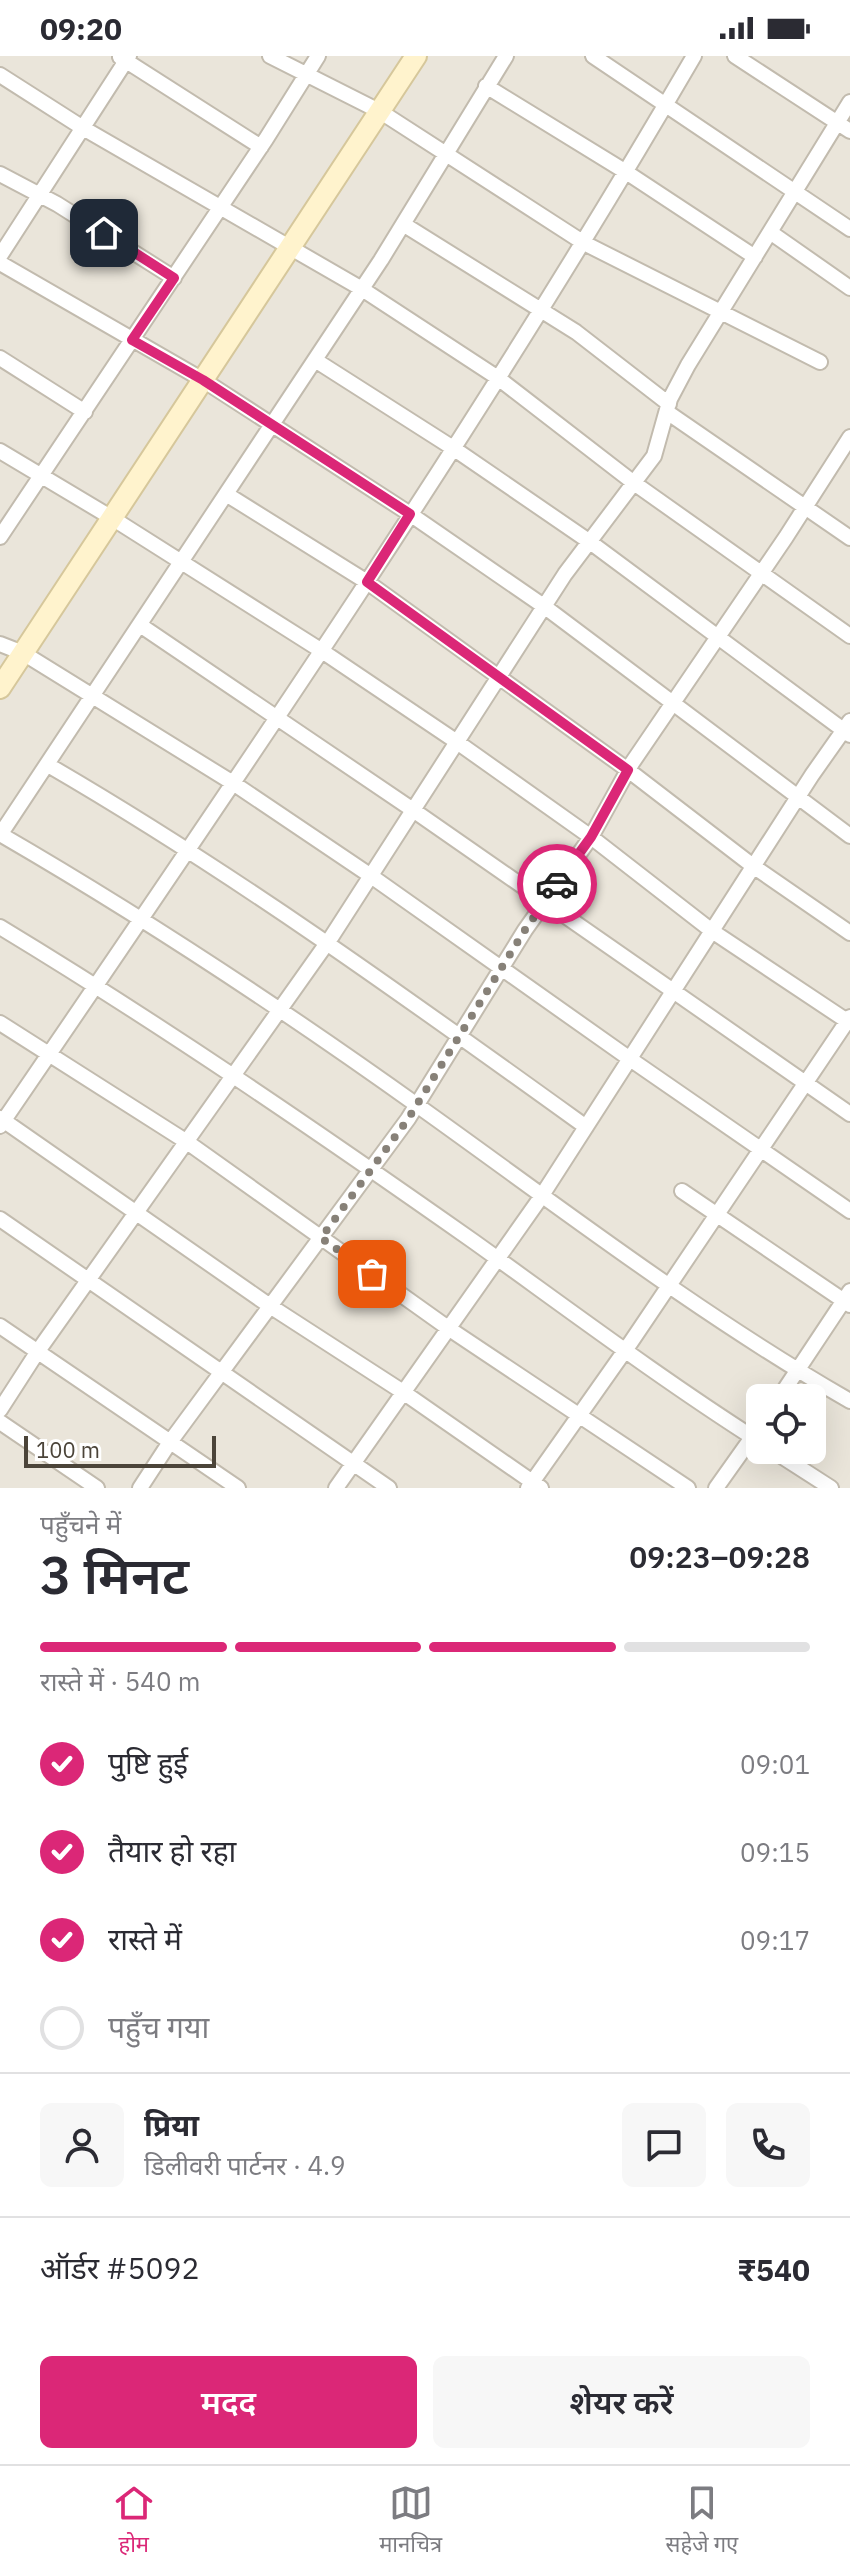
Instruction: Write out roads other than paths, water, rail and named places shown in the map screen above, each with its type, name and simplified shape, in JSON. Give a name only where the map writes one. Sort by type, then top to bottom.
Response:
[{"type":"street","points":[[270,56],[381,112],[584,243],[719,314],[820,362]]},
{"type":"street","points":[[0,537],[261,147],[318,56]]},
{"type":"street","points":[[0,688],[416,56]]},
{"type":"street","points":[[506,56],[362,289],[0,835],[142,918],[417,1105],[669,1285],[797,1371],[850,1401]]},
{"type":"street","points":[[593,56],[850,229]]},
{"type":"street","points":[[0,451],[322,651],[591,837],[712,931],[849,1020],[534,1486],[403,1392],[270,1306],[138,1212],[1,1121],[97,986],[322,651],[367,582],[584,243],[694,56]]},
{"type":"street","points":[[735,56],[844,127]]},
{"type":"street","points":[[0,256],[125,58],[261,147]]},
{"type":"street","points":[[0,75],[83,128],[362,289],[498,378],[634,483],[850,636]]},
{"type":"street","points":[[486,86],[626,172],[755,257]]},
{"type":"street","points":[[0,1410],[38,1351],[326,944],[545,607],[654,456],[668,408],[688,365],[794,194],[844,127],[850,102]]},
{"type":"street","points":[[0,174],[40,195],[174,278]]},
{"type":"street","points":[[403,224],[576,332],[668,408],[850,538]]},
{"type":"street","points":[[770,232],[850,288]]},
{"type":"street","points":[[0,263],[203,380],[410,514],[545,607],[850,836]]},
{"type":"street","points":[[0,358],[85,412]]},
{"type":"street","points":[[315,360],[453,448],[590,542],[718,638],[848,729],[798,797],[542,1195],[336,1488]]},
{"type":"street","points":[[140,1488],[170,1442],[417,1105],[544,903],[591,837],[628,770],[849,440]]},
{"type":"street","points":[[226,494],[367,582],[628,770],[753,866],[850,933]]},
{"type":"street","points":[[140,625],[413,810],[850,1114]]},
{"type":"street","points":[[0,644],[23,653],[233,783],[850,1211]]},
{"type":"street","points":[[48,765],[151,825],[460,1036],[586,1127]]},
{"type":"street","points":[[0,927],[97,986],[371,1169],[625,1351],[746,1428]]},
{"type":"street","points":[[0,1023],[187,1142],[448,1328],[688,1488]]},
{"type":"street","points":[[682,1191],[848,1299],[788,1384]]},
{"type":"street","points":[[0,1219],[389,1488]]},
{"type":"street","points":[[0,1326],[238,1488]]},
{"type":"street","points":[[0,1422],[97,1488]]},
{"type":"street","points":[[716,1488],[746,1449]]},
{"type":"street","points":[[794,1464],[831,1488]]}]
